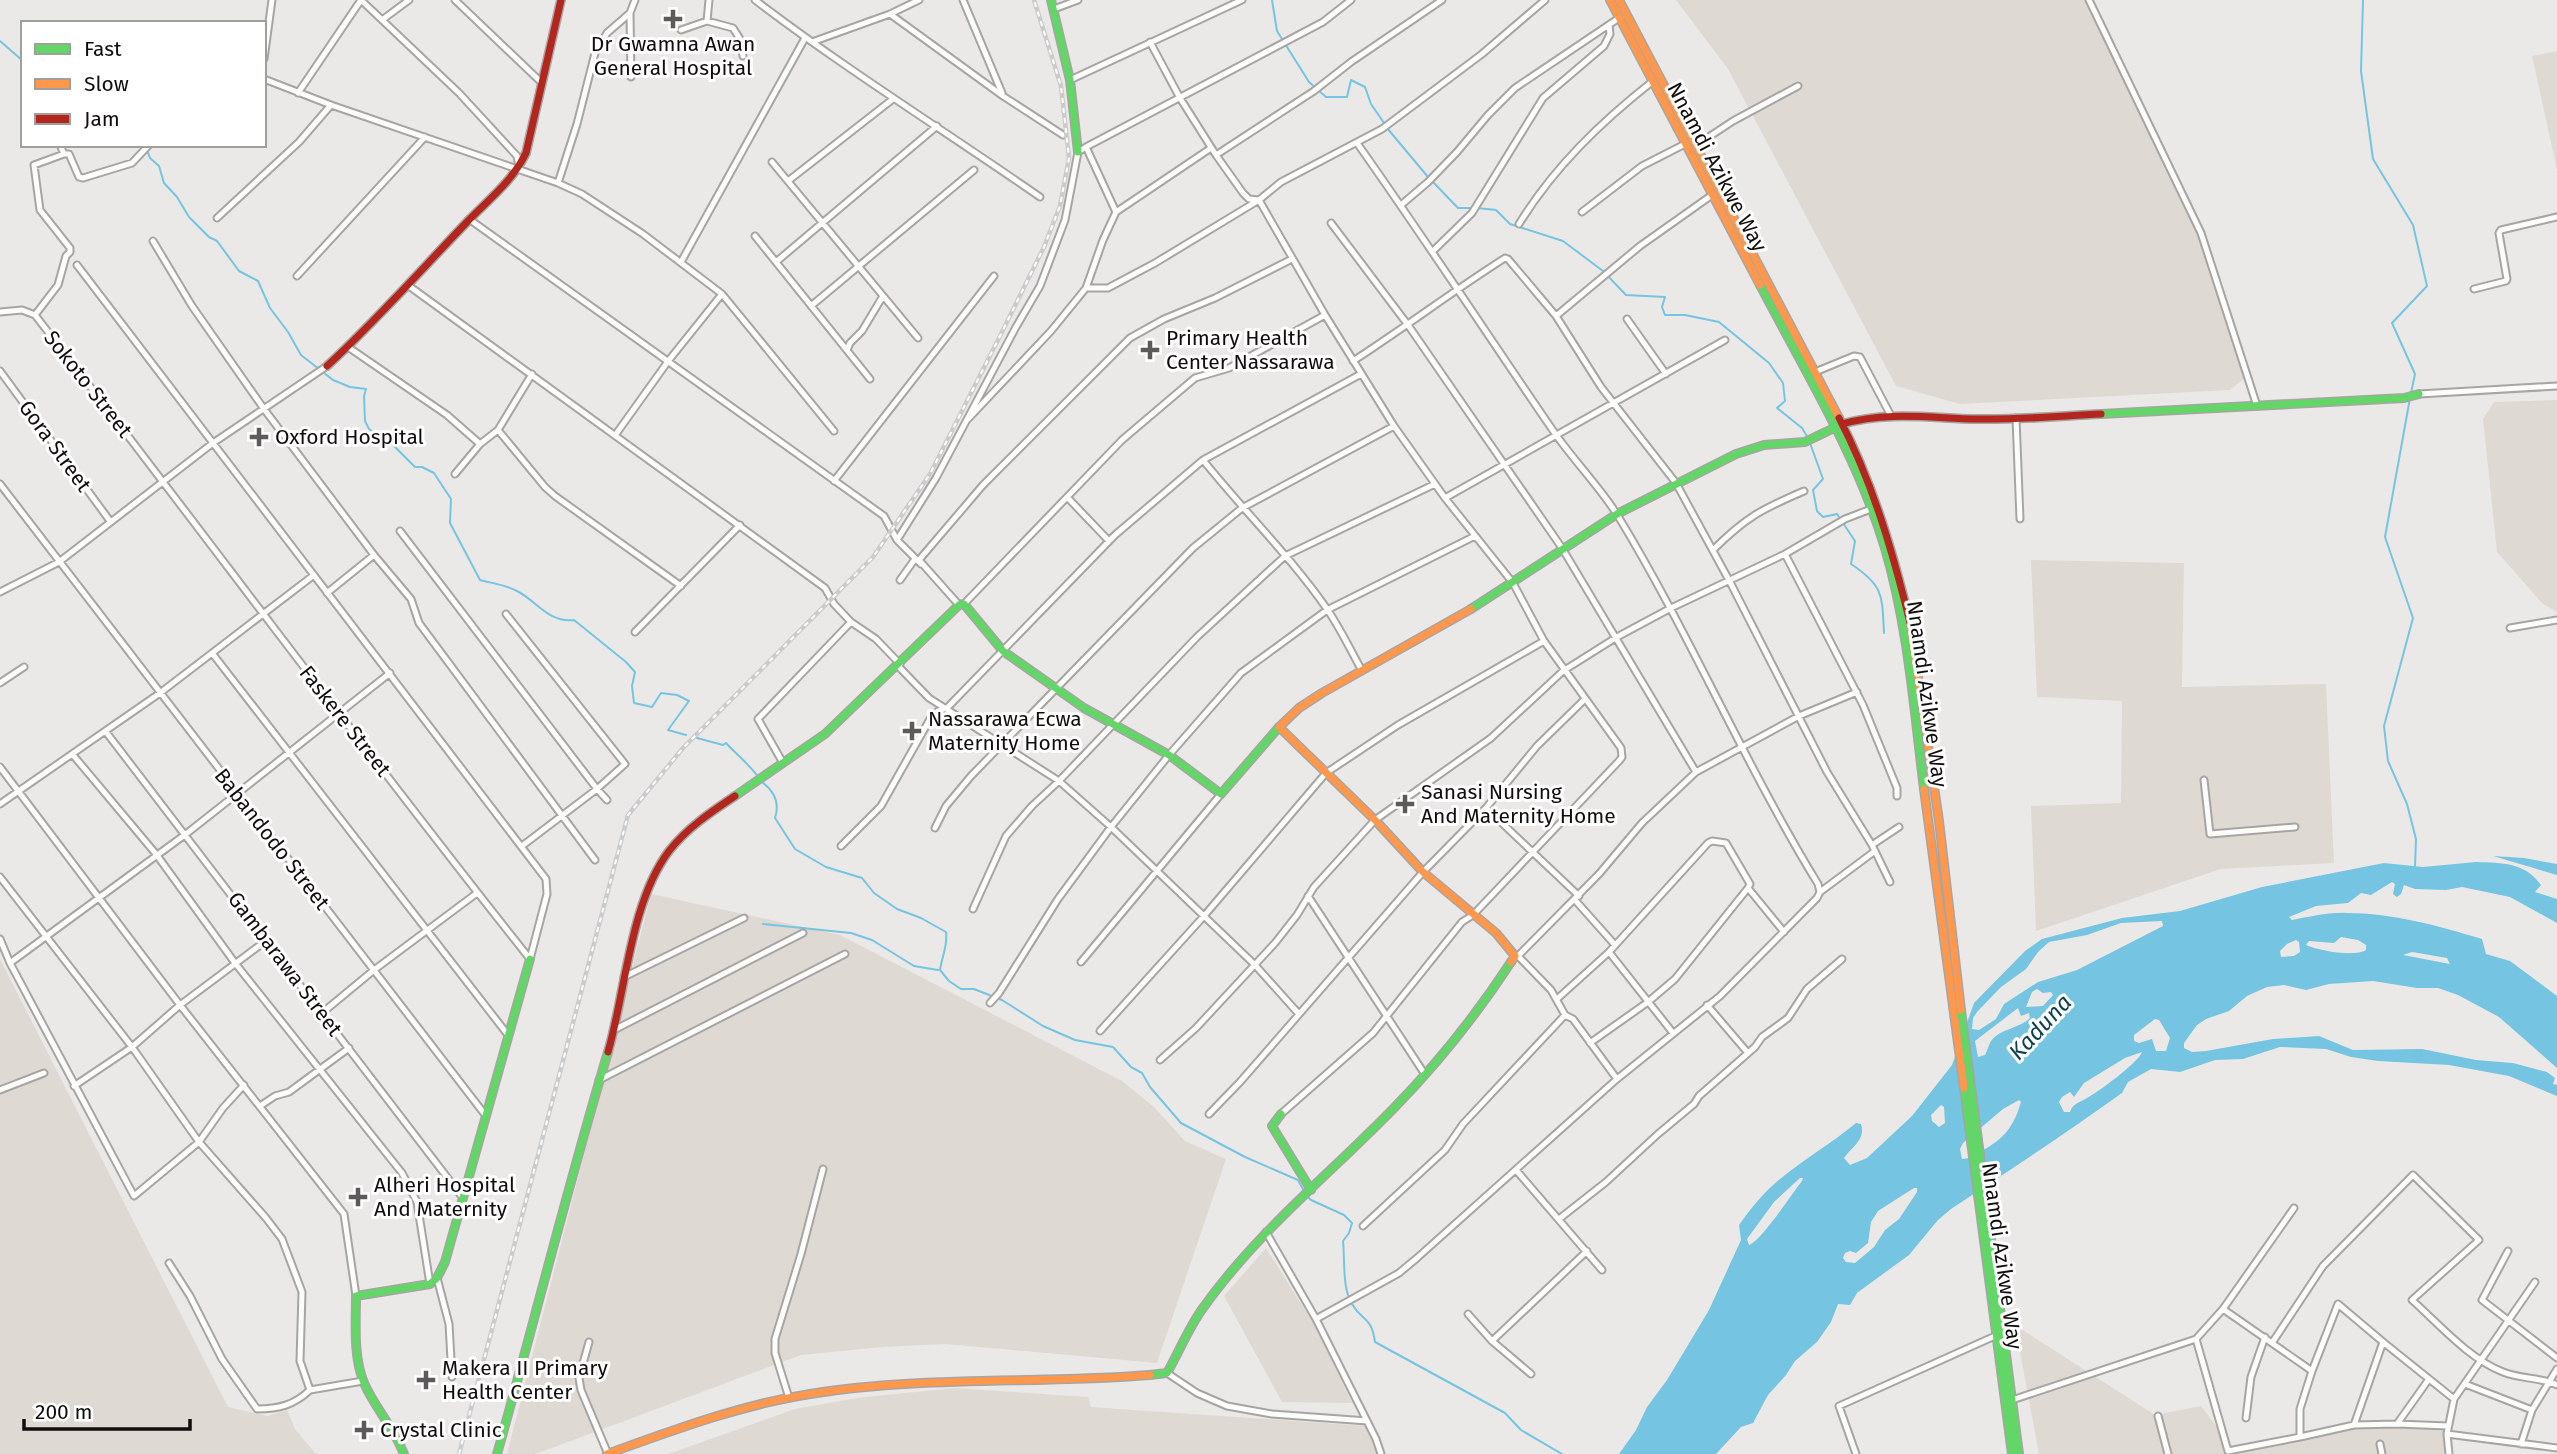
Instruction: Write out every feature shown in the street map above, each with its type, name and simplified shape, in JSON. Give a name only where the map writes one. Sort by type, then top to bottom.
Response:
[{"type":"main road","points":[[1051,0],[1070,80],[1078,152]]},
{"type":"main road","name":"Nnamdi Azikwe Way","points":[[1610,0],[1838,426],[1876,504],[1904,594],[1939,821],[1957,1014]]},
{"type":"main road","name":"Nnamdi Azikwe Way","points":[[1619,0],[1815,372],[1885,550],[1900,619],[2019,1454]]},
{"type":"main road","points":[[327,366],[519,170],[526,153],[560,3]]},
{"type":"main road","points":[[497,1454],[549,1269],[571,1176],[614,1030],[641,911],[653,878],[669,851],[699,820],[825,734],[961,605],[1003,650],[1055,689],[1168,755],[1221,794],[1299,708],[1361,670],[1425,637],[1617,514],[1736,454],[1764,445],[1808,441],[1857,419],[1890,414],[2016,418],[2404,398],[2419,394]]},
{"type":"main road","points":[[607,1454],[720,1415],[789,1398],[891,1386],[1009,1380],[1115,1379],[1167,1373],[1201,1310],[1223,1281],[1266,1232],[1395,1107],[1478,1012],[1517,956],[1496,933],[1423,872],[1375,820],[1279,727]]},
{"type":"main road","points":[[404,1454],[394,1429],[363,1381],[358,1358],[356,1296],[430,1284],[437,1278],[445,1262],[530,959]]},
{"type":"main road","points":[[1281,1114],[1272,1126],[1311,1190]]},
{"type":"main road","name":"Nnamdi Azikwe Way","points":[[1984,1221],[2012,1454]]},
{"type":"street","points":[[266,44],[272,0]]},
{"type":"street","points":[[298,93],[361,0],[459,93],[517,156],[519,170]]},
{"type":"street","points":[[382,20],[409,0]]},
{"type":"street","points":[[455,0],[542,83]]},
{"type":"street","points":[[552,0],[560,3]]},
{"type":"street","points":[[594,64],[631,74],[630,13],[635,0]]},
{"type":"street","points":[[707,21],[709,0]]},
{"type":"street","points":[[755,0],[892,99],[937,126],[1040,197]]},
{"type":"street","points":[[813,42],[890,14],[919,0]]},
{"type":"street","points":[[963,0],[1003,96]]},
{"type":"street","points":[[1054,9],[1078,0]]},
{"type":"street","points":[[1070,80],[1242,0]]},
{"type":"street","points":[[897,540],[967,420],[1040,286],[1065,220],[1078,152],[1323,22],[1351,0]]},
{"type":"street","points":[[1216,155],[1316,89],[1442,0]]},
{"type":"street","points":[[1086,288],[1108,288],[1259,200],[1281,182],[1381,129],[1482,54],[1545,0]]},
{"type":"street","points":[[2089,0],[2201,233],[2257,406]]},
{"type":"street","points":[[558,183],[595,53],[607,33],[630,13]]},
{"type":"street","points":[[890,14],[1003,96],[1063,135]]},
{"type":"street","points":[[1401,205],[1434,176],[1515,88],[1619,18]]},
{"type":"street","points":[[681,30],[707,21],[733,28],[740,39],[743,56]]},
{"type":"street","points":[[1433,251],[1472,213],[1536,107],[1604,46],[1611,34],[1609,25]]},
{"type":"street","points":[[681,262],[805,37]]},
{"type":"street","points":[[1150,42],[1211,148],[1243,193],[1249,199],[1259,200]]},
{"type":"street","points":[[266,80],[558,183],[582,194],[681,262],[722,294],[834,431]]},
{"type":"street","points":[[1519,224],[1552,175],[1578,147],[1614,112],[1653,81]]},
{"type":"street","points":[[1695,146],[1733,121],[1798,86]]},
{"type":"street","points":[[788,181],[892,99]]},
{"type":"street","points":[[218,218],[299,142],[331,105]]},
{"type":"street","points":[[776,261],[788,254],[822,222],[937,126]]},
{"type":"street","points":[[297,276],[425,137]]},
{"type":"street","points":[[1357,143],[1556,434],[1617,514],[1671,608],[1741,748],[1820,892]]},
{"type":"street","points":[[1582,212],[1642,166],[1685,144]]},
{"type":"street","points":[[61,147],[64,154]]},
{"type":"street","points":[[1086,147],[1116,212]]},
{"type":"street","points":[[35,315],[58,285],[66,256],[70,252],[40,210],[34,165],[69,154],[79,177],[83,178],[132,163],[147,148]]},
{"type":"street","points":[[967,420],[1051,331],[1086,288],[1116,212],[1211,148]]},
{"type":"street","points":[[772,162],[918,338]]},
{"type":"street","points":[[811,306],[974,170]]},
{"type":"street","points":[[1556,316],[1608,272],[1712,195]]},
{"type":"street","points":[[1259,200],[1325,315],[1394,426],[1445,498],[1513,583],[1544,641],[1563,671],[1621,748],[1622,757],[1473,915],[1462,922],[1373,1033],[1281,1114]]},
{"type":"street","points":[[2474,289],[2507,279],[2499,233],[2501,230],[2557,217]]},
{"type":"street","points":[[469,219],[884,516],[897,540],[961,605],[1122,440],[1195,378],[1229,369],[1325,315]]},
{"type":"street","points":[[1331,223],[1408,325],[1562,548],[1696,772]]},
{"type":"street","points":[[755,236],[870,379]]},
{"type":"street","points":[[153,241],[192,306],[264,410],[374,555],[411,599],[419,623],[596,860]]},
{"type":"street","points":[[1353,361],[1458,288],[1505,258],[1508,259],[1556,316],[1601,387],[1676,483],[1828,772],[1890,882]]},
{"type":"street","points":[[921,564],[922,557],[983,485],[1130,338],[1164,319],[1215,298],[1292,259]]},
{"type":"street","points":[[77,265],[546,879],[548,886],[530,959]]},
{"type":"street","points":[[834,481],[994,276]]},
{"type":"street","points":[[409,285],[825,588],[834,604],[851,622],[876,639],[929,698],[1059,781],[1111,827],[1255,965],[1298,1013]]},
{"type":"street","points":[[616,434],[669,360],[722,294]]},
{"type":"street","points":[[847,349],[862,331],[883,296]]},
{"type":"street","name":"Sokoto Street","points":[[0,312],[22,310],[35,315],[163,481]]},
{"type":"street","points":[[1627,319],[1665,374]]},
{"type":"street","points":[[1445,498],[1726,340]]},
{"type":"street","points":[[348,347],[447,415],[480,444]]},
{"type":"street","points":[[1815,372],[1854,356],[1860,357],[1890,414]]},
{"type":"street","points":[[0,592],[59,562],[213,443],[327,366]]},
{"type":"street","name":"Gora Street","points":[[0,371],[110,521]]},
{"type":"street","points":[[455,474],[480,444],[498,430],[532,374]]},
{"type":"street","points":[[841,846],[881,806],[930,719],[938,711],[947,708],[1109,541],[1203,460],[1361,374]]},
{"type":"street","points":[[2419,394],[2557,386]]},
{"type":"street","points":[[2016,418],[2020,519]]},
{"type":"street","points":[[935,828],[946,806],[1002,744],[1193,548],[1242,508],[1394,426]]},
{"type":"street","points":[[498,430],[555,496],[681,586]]},
{"type":"street","points":[[1203,460],[1285,555],[1327,610],[1361,670]]},
{"type":"street","name":"Faskere Street","points":[[163,481],[263,616],[530,959]]},
{"type":"street","name":"Babandodo Street","points":[[0,484],[486,1116]]},
{"type":"street","points":[[973,909],[1006,836],[1032,806],[1197,637],[1285,555],[1435,484]]},
{"type":"street","points":[[1713,550],[1745,520],[1763,508],[1804,491]]},
{"type":"street","points":[[1066,498],[1109,541]]},
{"type":"street","points":[[1160,1060],[1196,1028],[1255,965],[1297,915],[1314,887],[1375,820],[1491,738],[1563,671],[1617,637],[1671,608],[1785,554],[1838,522],[1871,509]]},
{"type":"street","points":[[635,632],[740,525]]},
{"type":"street","points":[[400,531],[607,800]]},
{"type":"street","points":[[990,1003],[1058,900],[1111,827],[1168,755],[1241,673],[1327,610],[1475,536]]},
{"type":"street","points":[[1785,554],[1857,692],[1897,788],[1897,796]]},
{"type":"street","points":[[327,593],[374,555]]},
{"type":"street","points":[[900,580],[915,559]]},
{"type":"street","points":[[0,804],[160,694],[314,575]]},
{"type":"street","points":[[506,614],[625,764],[597,789],[522,846]]},
{"type":"street","points":[[2510,628],[2557,620]]},
{"type":"street","points":[[783,763],[758,719],[851,622]]},
{"type":"street","points":[[1100,1031],[1204,916],[1326,773],[1398,725],[1544,641]]},
{"type":"street","points":[[212,653],[508,1035]]},
{"type":"street","points":[[0,683],[24,667]]},
{"type":"street","points":[[10,963],[186,834],[390,673]]},
{"type":"street","points":[[1617,1079],[1573,1020],[1565,1015],[1558,999],[1533,969],[1517,956],[1577,898],[1642,823],[1696,772],[1799,716],[1857,692]]},
{"type":"street","points":[[1209,1114],[1423,872],[1486,808],[1537,746],[1584,699]]},
{"type":"street","name":"Gambarawa Street","points":[[106,732],[463,1198]]},
{"type":"street","points":[[73,755],[156,854],[235,964],[402,1173],[417,1202],[430,1284]]},
{"type":"street","points":[[0,766],[180,1005],[344,1214],[356,1296]]},
{"type":"street","points":[[2204,780],[2210,834],[2295,827]]},
{"type":"street","points":[[1080,962],[1221,794]]},
{"type":"street","points":[[1486,808],[1577,898],[1615,945]]},
{"type":"street","points":[[1316,1319],[1357,1299],[1399,1273],[1617,1079],[1720,996],[1820,892],[1899,827]]},
{"type":"street","points":[[1558,999],[1609,953],[1712,841],[1726,843],[1750,884],[1748,888],[1681,972],[1648,1002],[1590,1043]]},
{"type":"street","points":[[0,877],[132,1048],[199,1142],[266,1218],[288,1252],[302,1292],[300,1361],[310,1390]]},
{"type":"street","points":[[1748,888],[1784,932]]},
{"type":"street","points":[[322,1013],[374,970],[477,893]]},
{"type":"street","points":[[1308,896],[1424,1073]]},
{"type":"street","points":[[624,977],[744,918]]},
{"type":"street","points":[[614,1030],[803,933]]},
{"type":"street","points":[[0,939],[74,1086],[134,1196],[199,1142],[223,1108],[244,1085]]},
{"type":"street","points":[[74,1086],[132,1048],[180,1005],[267,940]]},
{"type":"street","points":[[1609,953],[1673,1033]]},
{"type":"street","points":[[598,1080],[845,954]]},
{"type":"street","points":[[1559,1219],[1606,1182],[1748,1054],[1762,1037],[1788,1018],[1807,989],[1842,959]]},
{"type":"street","points":[[1707,1005],[1748,1054]]},
{"type":"street","points":[[1363,1226],[1445,1150],[1463,1124],[1565,1015]]},
{"type":"street","points":[[260,1105],[289,1092],[349,1048]]},
{"type":"street","points":[[0,1090],[44,1073]]},
{"type":"street","points":[[789,1398],[775,1353],[775,1339],[823,1169]]},
{"type":"street","points":[[1516,1170],[1602,1270]]},
{"type":"street","points":[[2272,1343],[2323,1266],[2413,1174],[2479,1240],[2412,1300],[2481,1361],[2506,1373],[2557,1385]]},
{"type":"street","points":[[2012,1401],[2196,1339],[2223,1309],[2294,1208]]},
{"type":"street","points":[[1266,1232],[1316,1319],[1381,1454]]},
{"type":"street","points":[[1492,1341],[1587,1251]]},
{"type":"street","points":[[2508,1251],[2482,1300],[2557,1358]]},
{"type":"street","points":[[169,1263],[190,1296],[222,1359],[257,1409],[275,1409],[298,1401],[310,1390],[363,1381]]},
{"type":"street","points":[[437,1278],[449,1324],[452,1377]]},
{"type":"street","points":[[2449,1454],[2447,1434],[2454,1399],[2535,1282]]},
{"type":"street","points":[[2300,1437],[2300,1409],[2338,1304],[2454,1399]]},
{"type":"street","points":[[2223,1309],[2312,1371]]},
{"type":"street","points":[[1468,1314],[1492,1341],[1531,1374]]},
{"type":"street","points":[[1856,1454],[1839,1406],[1996,1336]]},
{"type":"street","points":[[2246,1418],[2251,1377],[2264,1338]]},
{"type":"street","points":[[2196,1339],[2229,1453]]},
{"type":"street","points":[[589,1342],[579,1378],[581,1390],[607,1454]]},
{"type":"street","points":[[2354,1425],[2383,1342]]},
{"type":"street","points":[[2521,1444],[2532,1409],[2557,1369]]},
{"type":"street","points":[[1167,1373],[1197,1393],[1227,1406],[1272,1414],[1367,1421]]},
{"type":"street","points":[[2397,1424],[2429,1379]]},
{"type":"street","points":[[2465,1384],[2532,1409]]},
{"type":"street","points":[[2158,1416],[2168,1454]]},
{"type":"street","points":[[2220,1454],[2354,1425],[2448,1426]]},
{"type":"street","points":[[2447,1434],[2557,1448]]},
{"type":"street","points":[[2380,1444],[2382,1454]]},
{"type":"shaded area","points":[[1676,0],[2090,0],[2199,232],[2250,374],[2230,390],[1960,404],[1896,386],[1728,69]]},
{"type":"shaded area","points":[[2557,51],[2557,170],[2532,56]]},
{"type":"shaded area","points":[[2557,400],[2557,612],[2542,603],[2497,552],[2483,419],[2494,402]]},
{"type":"shaded area","points":[[2031,560],[2184,563],[2182,687],[2326,684],[2334,863],[2221,869],[2036,931],[2031,806],[2121,803],[2122,701],[2037,697]]},
{"type":"shaded area","points":[[651,894],[840,935],[1122,1081],[1154,1107],[1185,1141],[1226,1159],[1157,1363],[945,1344],[801,1355],[552,1448],[534,1454],[507,1454]]},
{"type":"shaded area","points":[[0,959],[228,1407],[267,1416],[287,1410],[295,1429],[316,1454],[0,1454]]},
{"type":"shaded area","points":[[1266,1248],[1315,1326],[1352,1403],[1282,1402],[1224,1296]]},
{"type":"shaded area","points":[[2015,1325],[2155,1415],[2201,1406],[2232,1447],[2363,1421],[2384,1421],[2444,1426],[2449,1429],[2449,1454],[2039,1454]]},
{"type":"shaded area","points":[[954,1388],[1088,1397],[1091,1407],[1366,1426],[1377,1454],[668,1454],[795,1409],[857,1398]]},
{"type":"water","points":[[2493,856],[2557,864],[2557,875]]},
{"type":"water","name":"Kaduna","points":[[2476,862],[2520,868],[2535,877],[2541,885],[2535,892],[2557,899],[2557,923],[2510,897],[2462,887],[2446,890],[2415,889],[2404,885],[2397,897],[2393,894],[2395,884],[2392,882],[2371,895],[2361,893],[2348,903],[2316,906],[2289,917],[2292,920],[2340,913],[2381,915],[2433,925],[2482,939],[2486,954],[2510,961],[2557,996],[2557,1068],[2499,1017],[2458,995],[2438,988],[2417,988],[2373,981],[2329,984],[2306,990],[2284,985],[2267,987],[2247,996],[2229,1011],[2197,1025],[2184,1043],[2184,1048],[2192,1052],[2206,1051],[2273,1039],[2319,1036],[2353,1050],[2422,1049],[2476,1060],[2513,1063],[2547,1072],[2555,1078],[2553,1084],[2557,1085],[2557,1096],[2509,1076],[2449,1065],[2378,1061],[2351,1057],[2326,1049],[2280,1047],[2243,1059],[2215,1060],[2180,1072],[2151,1069],[2128,1082],[2122,1093],[2101,1108],[1951,1209],[1938,1220],[1909,1255],[1857,1293],[1850,1305],[1838,1304],[1831,1322],[1817,1342],[1795,1361],[1768,1395],[1753,1423],[1741,1427],[1716,1454],[1619,1454],[1709,1310],[1741,1240],[1739,1225],[1753,1206],[1780,1179],[1856,1123],[1861,1124],[1862,1134],[1844,1158],[1850,1165],[1867,1158],[1912,1116],[1952,1065],[1974,1003],[2025,951],[2042,939],[2122,918],[2180,911],[2262,887],[2384,863],[2423,867]],"holes":[[[2162,921],[2163,926],[2077,970],[2038,982],[2004,1004],[1996,1019],[1979,1030],[1972,1029],[1973,1018],[1977,1012],[2001,987],[2026,969],[2049,942],[2087,935],[2121,923]],[[2341,937],[2358,940],[2366,945],[2366,950],[2354,953],[2328,951],[2306,945],[2309,941],[2334,943]],[[2296,940],[2299,942],[2300,952],[2294,956],[2281,957],[2280,951],[2287,944]],[[2412,952],[2447,958],[2450,964],[2403,955]],[[2037,989],[2043,993],[2051,992],[2053,995],[2043,1006],[2026,1007],[2032,992]],[[2018,1008],[2021,1016],[2029,1013],[2030,1018],[2025,1022],[1993,1038],[1985,1055],[1978,1057],[1975,1041]],[[2155,1019],[2159,1020],[2170,1038],[2166,1051],[2156,1051],[2152,1039],[2139,1043],[2134,1041],[2134,1035]],[[2142,1052],[2117,1077],[2075,1105],[2070,1112],[2064,1112],[2059,1102],[2062,1097],[2070,1092],[2074,1097],[2084,1083],[2125,1058]],[[2019,1100],[2021,1102],[2007,1131],[1990,1146],[1962,1159],[1960,1149],[1963,1143],[2003,1109]],[[1941,1105],[1944,1107],[1945,1123],[1939,1127],[1932,1121],[1931,1115]],[[1803,1178],[1768,1227],[1749,1245],[1747,1239],[1774,1202]],[[1917,1188],[1899,1219],[1885,1230],[1874,1247],[1855,1263],[1846,1262],[1843,1258],[1845,1253],[1856,1253],[1868,1243],[1871,1222],[1878,1211]]]},
{"type":"waterway","points":[[1272,0],[1277,31],[1309,82],[1326,97],[1347,97],[1351,80],[1365,87],[1371,104],[1384,123]]},
{"type":"waterway","points":[[2363,0],[2361,71],[2373,159],[2413,225],[2427,286],[2392,323],[2415,374],[2411,393]]},
{"type":"waterway","points":[[0,41],[21,59]]},
{"type":"waterway","points":[[1387,128],[1428,177]]},
{"type":"waterway","points":[[146,147],[150,158],[159,166],[164,183],[177,197],[189,217],[209,237],[217,241],[239,271],[258,281],[270,308],[301,355],[333,380],[350,387],[366,389],[365,421],[369,429],[394,446],[415,467],[422,467],[434,473],[451,499],[450,523],[480,580],[517,591],[557,618],[574,620],[635,672],[632,686],[634,703],[652,707],[661,693],[677,695],[689,701],[668,730],[686,735]]},
{"type":"waterway","points":[[1432,181],[1458,208],[1471,208]]},
{"type":"waterway","points":[[1477,208],[1496,210],[1510,224],[1563,241],[1603,271],[1626,295],[1665,297],[1662,307],[1665,315],[1685,315],[1719,322],[1769,363],[1783,383],[1785,401],[1777,408],[1802,428],[1808,438]]},
{"type":"waterway","points":[[2410,398],[2385,537],[2413,618],[2384,726],[2388,761],[2407,804],[2416,839],[2415,867]]},
{"type":"waterway","points":[[1810,443],[1823,479],[1813,490],[1817,511],[1823,517],[1837,514],[1855,541],[1851,564],[1870,579],[1879,592],[1884,633]]},
{"type":"waterway","points":[[697,738],[723,745],[726,743],[759,778]]},
{"type":"waterway","points":[[762,782],[775,798],[775,818],[795,849],[826,867],[862,878],[874,893],[897,909],[946,932],[946,946],[940,970],[949,981],[961,989],[974,989],[1002,1000],[1043,1026],[1075,1040],[1113,1047],[1131,1067],[1142,1073],[1150,1087],[1181,1123],[1245,1157],[1298,1180],[1305,1193]]},
{"type":"waterway","points":[[763,924],[851,933],[872,940],[914,966],[938,970]]},
{"type":"waterway","points":[[1308,1197],[1344,1215],[1352,1223],[1343,1241],[1347,1290],[1352,1304],[1369,1323],[1375,1342],[1505,1413],[1521,1430],[1562,1454]]},
{"type":"railway","points":[[459,1454],[628,815],[683,748],[873,557],[930,474],[1044,247],[1060,206],[1069,158],[1061,86],[1034,0]]},
{"type":"traffic: fast","points":[[1051,0],[1070,80],[1078,152]]},
{"type":"traffic: fast","points":[[1760,285],[1845,447],[1885,548],[1905,637],[1924,789]]},
{"type":"traffic: fast","points":[[2101,414],[2404,398],[2419,394]]},
{"type":"traffic: fast","points":[[1471,609],[1617,514],[1736,454],[1764,445],[1805,442],[1834,428]]},
{"type":"traffic: fast","points":[[735,796],[825,734],[959,605],[964,604],[1003,651],[1084,708],[1169,755],[1221,794],[1279,727]]},
{"type":"traffic: fast","points":[[404,1454],[360,1373],[356,1340],[356,1296],[430,1284],[437,1278],[445,1262],[530,959]]},
{"type":"traffic: fast","points":[[1150,1375],[1167,1373],[1198,1315],[1224,1280],[1270,1229],[1426,1074],[1471,1019],[1511,962]]},
{"type":"traffic: fast","points":[[1961,1010],[2019,1454]]},
{"type":"traffic: fast","points":[[497,1454],[608,1052]]},
{"type":"traffic: fast","points":[[1964,1088],[2012,1454]]},
{"type":"traffic: fast","points":[[1281,1114],[1272,1126],[1311,1190]]},
{"type":"traffic: slow","points":[[1610,0],[1760,285]]},
{"type":"traffic: slow","points":[[1619,0],[1839,418]]},
{"type":"traffic: slow","points":[[1471,609],[1322,693],[1299,708],[1279,727],[1375,820],[1423,872],[1496,933],[1515,956],[1511,962]]},
{"type":"traffic: slow","points":[[1910,623],[1939,821],[1961,1010]]},
{"type":"traffic: slow","points":[[1924,789],[1964,1088]]},
{"type":"traffic: slow","points":[[607,1454],[733,1411],[810,1394],[937,1382],[1150,1375]]},
{"type":"traffic: jam","points":[[327,366],[514,173],[526,153],[561,0]]},
{"type":"traffic: jam","points":[[1842,424],[1892,416],[1992,419],[2101,414]]},
{"type":"traffic: jam","points":[[1839,418],[1881,519],[1910,623]]},
{"type":"traffic: jam","points":[[608,1052],[637,921],[656,872],[669,851],[684,835],[708,814],[735,796]]},
{"type":"place","name":"Dr Gwamna Awan General Hospital","points":[[673,19]]},
{"type":"place","name":"Primary Health Center Nassarawa","points":[[1150,350]]},
{"type":"place","name":"Oxford Hospital","points":[[259,437]]},
{"type":"place","name":"Nassarawa Ecwa Maternity Home","points":[[912,731]]},
{"type":"place","name":"Sanasi Nursing And Maternity Home","points":[[1405,804]]},
{"type":"place","name":"Alheri Hospital And Maternity","points":[[358,1197]]},
{"type":"place","name":"Makera II Primary Health Center","points":[[426,1380]]},
{"type":"place","name":"Crystal Clinic","points":[[364,1430]]}]
